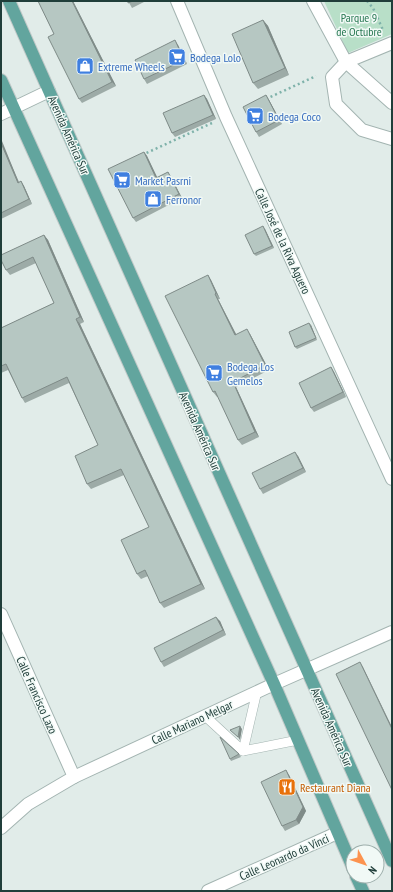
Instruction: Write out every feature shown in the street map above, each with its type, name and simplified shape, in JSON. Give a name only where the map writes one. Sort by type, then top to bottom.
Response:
[{"type":"main road","name":"Avenida América Sur","points":[[9,1],[392,861]]},
{"type":"main road","points":[[1,80],[274,684],[345,850]]},
{"type":"street","name":"Calle José de la Riva Aguero","points":[[177,1],[226,117],[389,464],[392,479]]},
{"type":"street","points":[[313,1],[346,62],[392,103]]},
{"type":"street","points":[[392,43],[346,62],[332,77],[336,104],[362,130],[392,139]]},
{"type":"street","points":[[1,114],[49,91]]},
{"type":"street","name":"Calle Francisco Lazo","points":[[1,614],[74,777]]},
{"type":"street","name":"Calle Mariano Melgar","points":[[1,828],[28,804],[74,777],[274,684],[392,632]]},
{"type":"street","name":"Calle Leonardo da Vinci","points":[[208,891],[337,833]]},
{"type":"lane","points":[[243,751],[258,692]]},
{"type":"lane","points":[[205,716],[243,751]]},
{"type":"lane","points":[[243,751],[298,740]]},
{"type":"path","points":[[367,1],[373,8],[383,32]]},
{"type":"path","points":[[261,101],[318,75]]},
{"type":"path","points":[[139,156],[226,117]]},
{"type":"green space","name":"Parque 9 de Octubre","points":[[324,1],[392,1],[392,34],[348,53]]},
{"type":"building","points":[[38,1],[72,1],[112,82],[79,99],[48,37],[54,34]]},
{"type":"building","points":[[263,20],[285,68],[253,83],[232,34]]},
{"type":"building","points":[[175,40],[184,60],[144,79],[135,60]]},
{"type":"building","points":[[204,95],[213,115],[172,133],[163,113]]},
{"type":"building","points":[[266,95],[279,120],[256,132],[243,107]]},
{"type":"building","points":[[1,143],[18,183],[21,181],[29,199],[1,213]]},
{"type":"building","points":[[144,152],[156,178],[168,172],[179,194],[133,218],[108,169]]},
{"type":"building","points":[[263,226],[272,246],[254,254],[245,235]]},
{"type":"building","points":[[44,235],[80,317],[76,319],[201,584],[160,603],[145,570],[137,574],[121,540],[149,527],[121,469],[87,484],[75,456],[98,445],[67,377],[22,398],[6,364],[1,366],[1,328],[54,303],[33,257],[6,270],[1,260],[1,255]]},
{"type":"building","points":[[208,275],[216,293],[215,294],[235,335],[247,329],[265,365],[233,382],[255,432],[238,440],[215,391],[213,392],[165,296]]},
{"type":"building","points":[[309,323],[316,338],[295,347],[289,332]]},
{"type":"building","points":[[331,367],[343,392],[311,408],[299,383]]},
{"type":"building","points":[[295,452],[303,468],[260,489],[252,473]]},
{"type":"building","points":[[216,617],[223,630],[161,662],[154,648]]},
{"type":"building","points":[[360,662],[392,729],[392,790],[336,674]]},
{"type":"building","points":[[240,726],[238,737],[230,730]]},
{"type":"building","points":[[220,737],[239,754],[230,759]]},
{"type":"building","points":[[286,770],[303,807],[296,820],[282,826],[261,782]]},
{"type":"place","name":"Bodega Lolo","points":[[177,57]]},
{"type":"place","name":"Extreme Wheels","points":[[85,66]]},
{"type":"place","name":"Bodega Coco","points":[[255,116]]},
{"type":"place","name":"Market Pasrni","points":[[122,180]]},
{"type":"place","name":"Ferronor","points":[[153,199]]},
{"type":"place","name":"Bodega Los Gemelos","points":[[214,373]]},
{"type":"place","name":"Restaurant Diana","points":[[287,787]]}]
